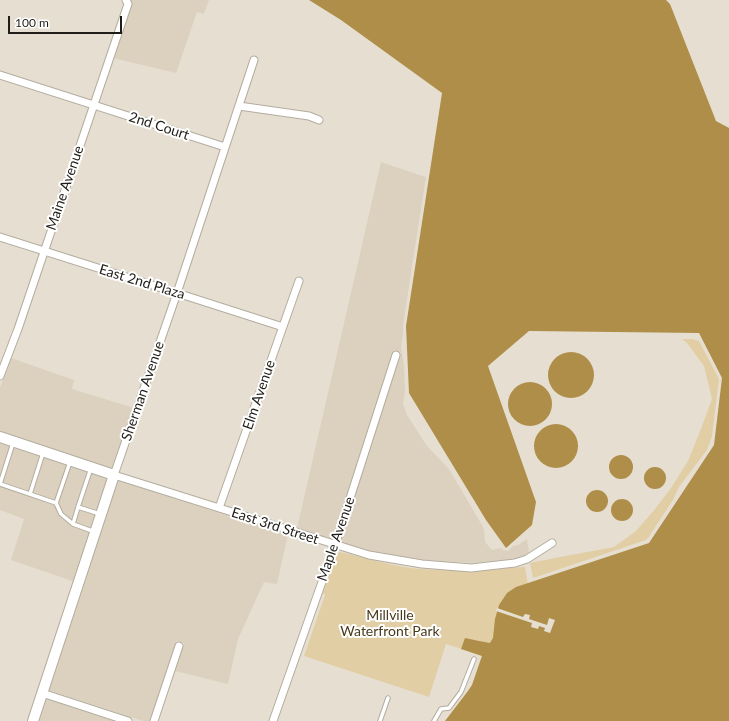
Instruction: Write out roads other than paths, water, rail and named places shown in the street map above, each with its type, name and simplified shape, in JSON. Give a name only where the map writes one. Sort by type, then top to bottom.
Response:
[{"type":"street","name":"Maine Avenue","points":[[0,376],[18,329],[128,4],[126,0]]},
{"type":"street","name":"Sherman Avenue","points":[[32,721],[254,60]]},
{"type":"street","name":"2nd Court","points":[[0,75],[225,147]]},
{"type":"street","points":[[239,106],[309,116],[319,120]]},
{"type":"street","name":"East 2nd Plaza","points":[[0,237],[283,327]]},
{"type":"street","name":"Elm Avenue","points":[[219,508],[298,281]]},
{"type":"street","name":"Maple Avenue","points":[[273,721],[335,545],[396,355]]},
{"type":"street","name":"East 3rd Street","points":[[0,437],[335,545],[383,558],[422,564],[471,568],[515,563],[527,559],[552,543]]},
{"type":"street","points":[[154,721],[179,646]]},
{"type":"street","points":[[42,693],[128,721]]},
{"type":"lane","points":[[13,442],[0,484],[56,503]]},
{"type":"lane","points":[[30,494],[44,452]]},
{"type":"lane","points":[[70,460],[56,503],[60,514],[73,524],[95,532]]},
{"type":"lane","points":[[73,524],[91,467]]},
{"type":"lane","points":[[78,507],[101,515]]},
{"type":"lane","points":[[434,721],[440,709],[449,708],[461,692],[474,659]]},
{"type":"lane","points":[[380,721],[388,698]]},
{"type":"park label","name":"Millville Waterfront Park","points":[[390,624]]}]
